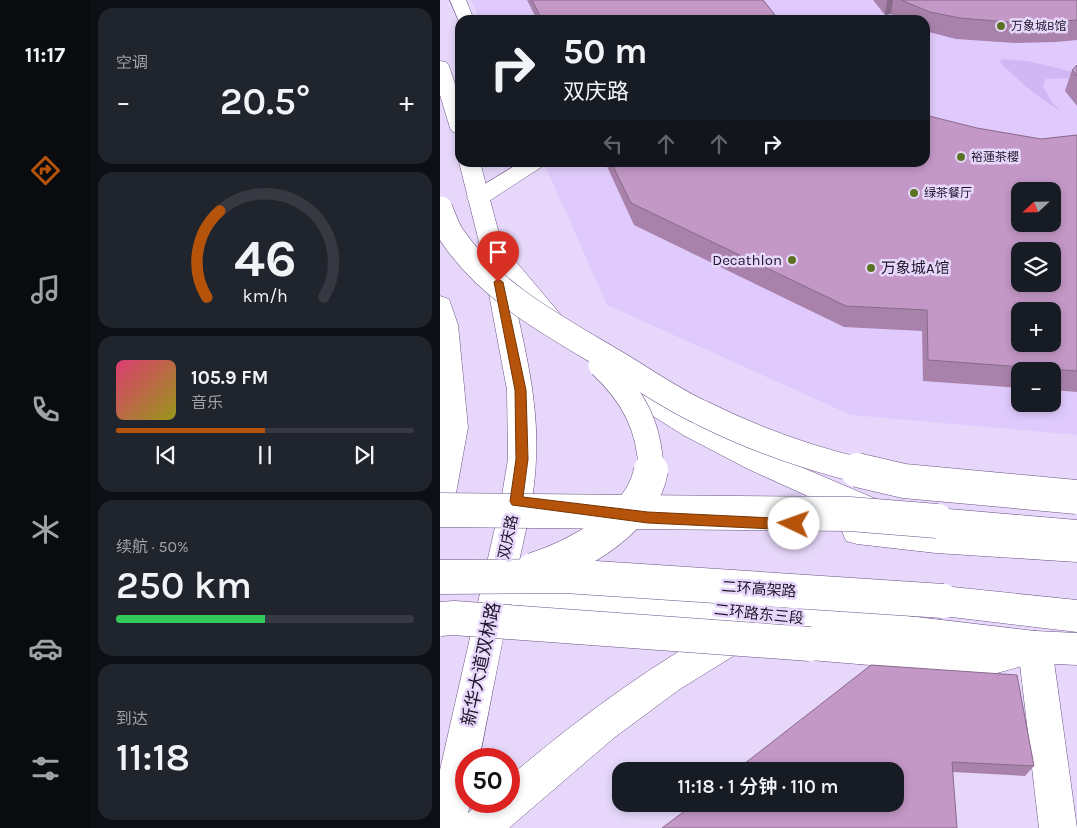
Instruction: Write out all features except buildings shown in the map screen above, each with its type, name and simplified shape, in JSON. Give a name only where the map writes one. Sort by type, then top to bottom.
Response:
[{"type":"main road","points":[[458,0],[464,15]]},
{"type":"main road","points":[[440,66],[455,112]]},
{"type":"main road","name":"双庆路","points":[[470,167],[491,246],[520,390],[522,459],[516,501],[497,588]]},
{"type":"main road","points":[[478,198],[528,167]]},
{"type":"main road","points":[[440,209],[452,236],[483,272],[522,305],[562,331],[701,412],[771,442],[832,464],[904,481],[1077,497]]},
{"type":"main road","points":[[491,246],[528,293],[570,339],[618,382],[693,427],[758,461],[936,539]]},
{"type":"main road","points":[[440,305],[445,325],[454,427],[440,500]]},
{"type":"main road","points":[[440,596],[552,564],[584,549],[613,525],[642,495],[651,472],[649,445],[642,416],[631,396],[615,378],[562,331]]},
{"type":"main road","points":[[440,500],[516,501],[648,517],[794,524],[936,539],[1077,548]]},
{"type":"main road","points":[[440,500],[491,509],[850,514],[1077,533]]},
{"type":"main road","name":"二环高架路","points":[[440,577],[565,576],[943,601],[1077,616]]},
{"type":"main road","name":"二环路东三段","points":[[440,592],[497,588],[776,615],[1035,647],[1077,649]]},
{"type":"main road","name":"新华大道双林路","points":[[446,828],[497,588]]},
{"type":"main road","points":[[480,828],[598,728],[700,655],[776,615]]},
{"type":"main road","points":[[440,618],[990,658],[1035,647],[1058,828]]},
{"type":"shaded area","points":[[471,0],[1077,0],[1077,435],[851,415],[607,305],[546,167],[930,167],[930,15],[478,15]]},
{"type":"shaded area","points":[[1001,59],[1028,61],[1077,73],[1077,78],[1046,79],[1043,86],[1051,101],[1062,112],[1022,83],[1000,62]]},
{"type":"place","name":"万象城B馆","points":[[1001,26]]},
{"type":"place","name":"裕蓮茶櫻","points":[[961,157]]},
{"type":"place","name":"绿茶餐厅","points":[[914,193]]},
{"type":"place","name":"Decathlon","points":[[792,260]]},
{"type":"place","name":"万象城A馆","points":[[871,268]]},
{"type":"route","points":[[498,282],[520,390],[522,459],[516,501],[648,517],[794,524]]}]
